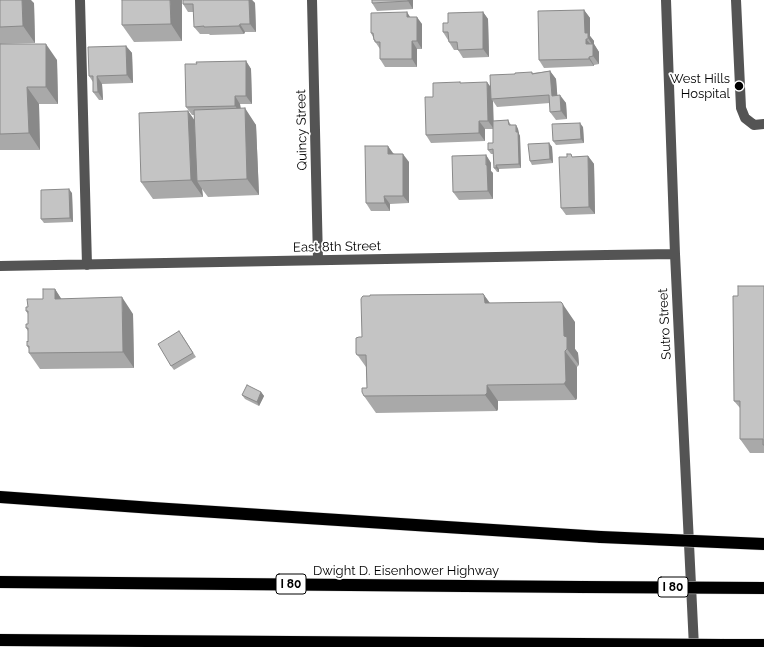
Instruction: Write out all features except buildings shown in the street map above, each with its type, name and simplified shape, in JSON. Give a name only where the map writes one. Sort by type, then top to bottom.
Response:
[{"type":"highway","points":[[0,496],[152,508],[601,537],[764,544]]},
{"type":"highway","name":"Dwight D. Eisenhower Highway","points":[[0,582],[764,588]]},
{"type":"highway","points":[[0,640],[764,646]]},
{"type":"street","points":[[80,0],[87,265]]},
{"type":"street","name":"Quincy Street","points":[[312,0],[318,260]]},
{"type":"street","name":"Sutro Street","points":[[666,0],[675,254],[694,647]]},
{"type":"street","points":[[736,0],[741,108],[745,118],[754,125],[764,124]]},
{"type":"street","name":"East 8th Street","points":[[0,266],[675,254]]},
{"type":"place","name":"West Hills Hospital","points":[[739,86]]}]
